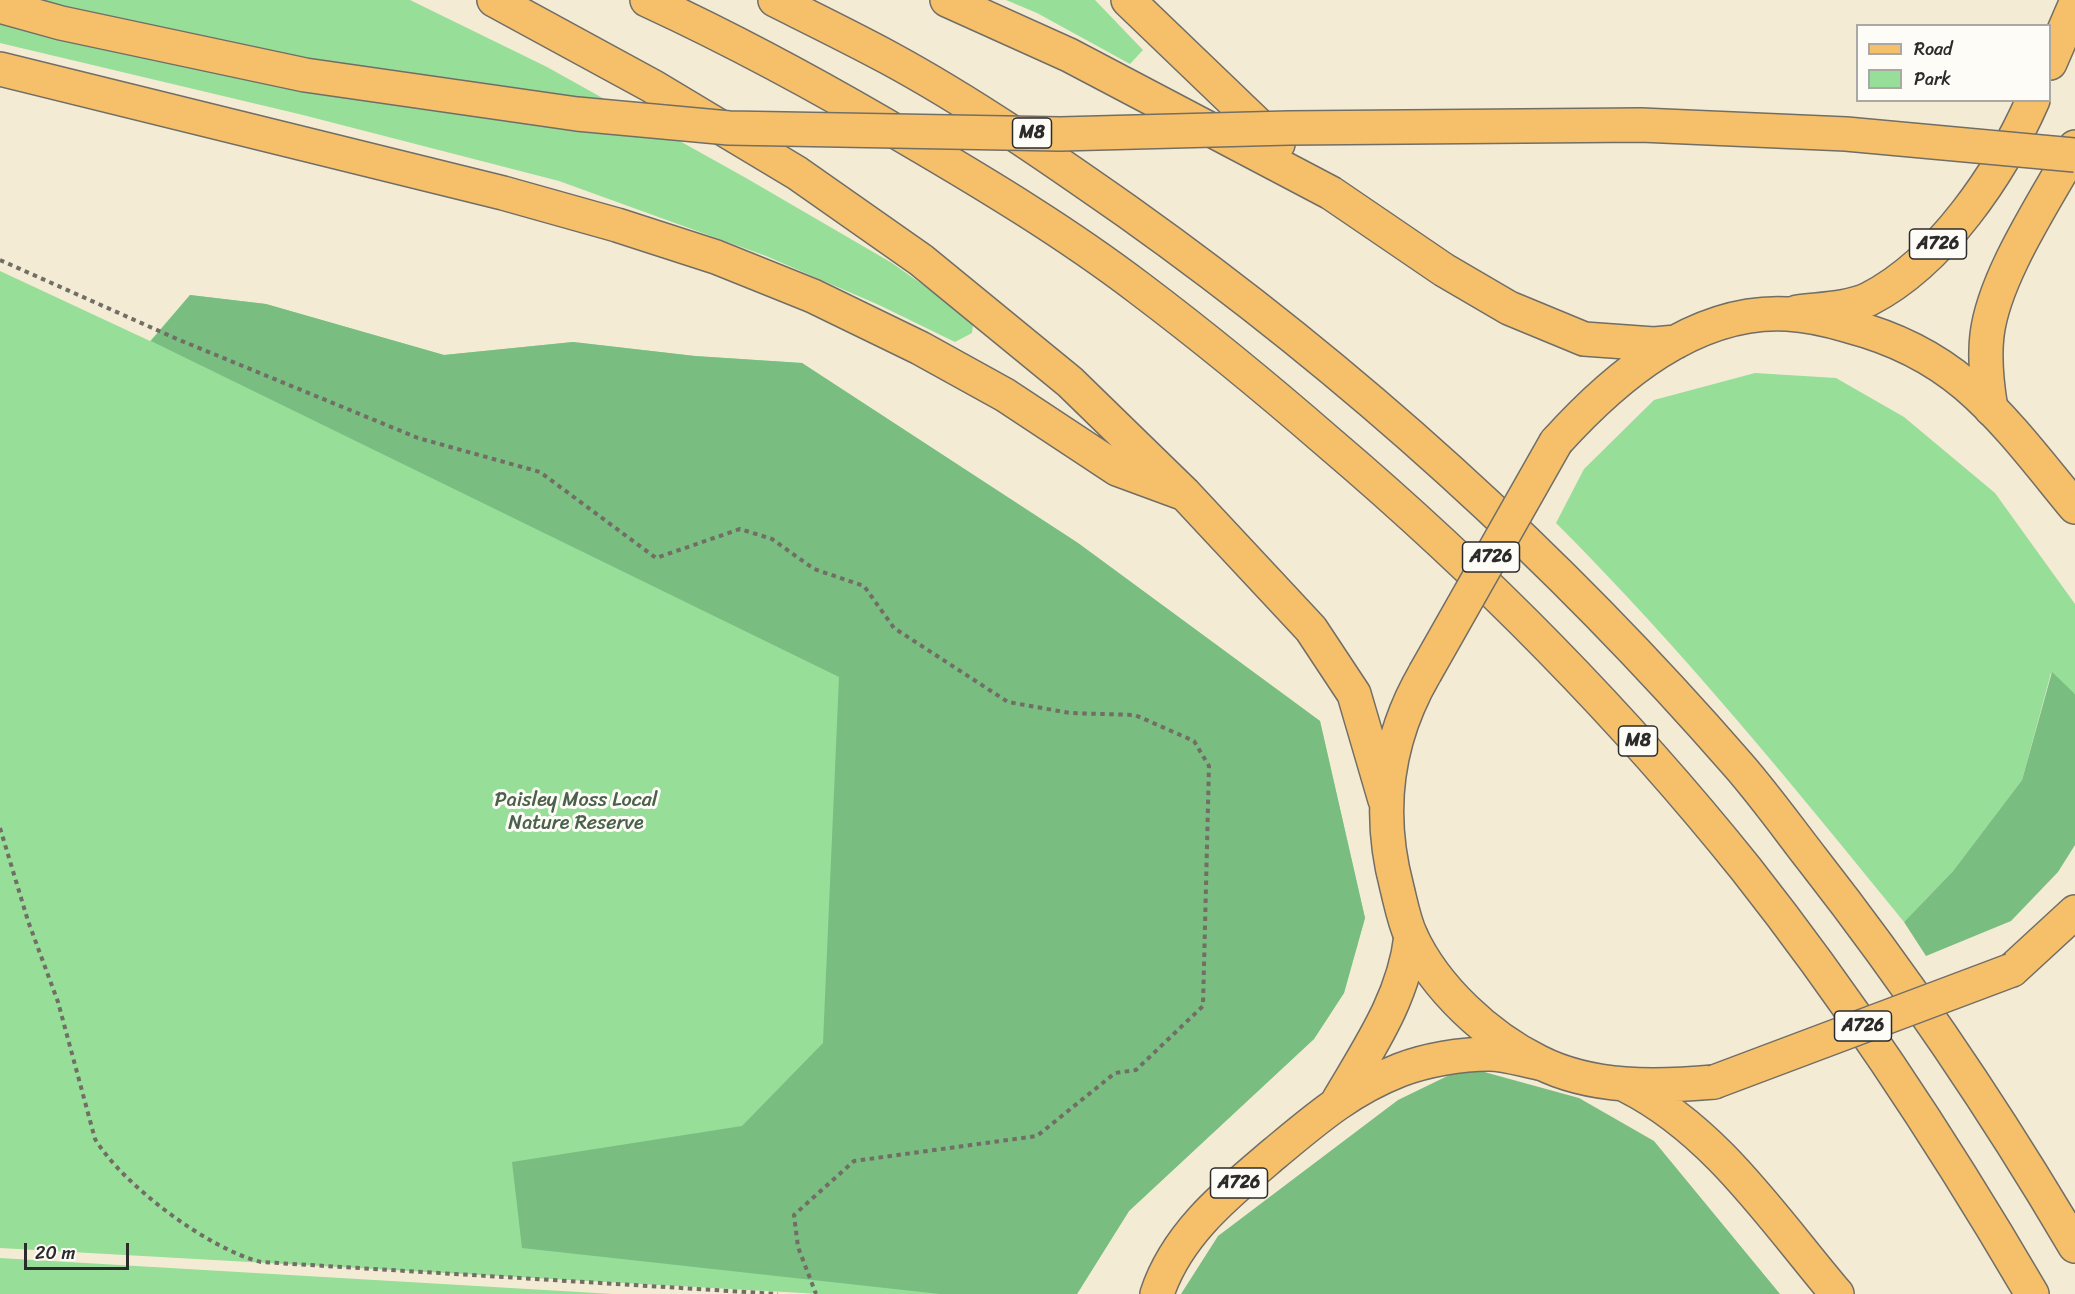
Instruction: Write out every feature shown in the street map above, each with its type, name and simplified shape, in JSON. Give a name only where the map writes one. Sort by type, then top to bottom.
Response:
[{"type":"main road","points":[[494,0],[652,86],[796,173],[921,260],[1070,382],[1185,494],[1311,629],[1354,694],[1385,800]]},
{"type":"main road","name":"M8","points":[[647,0],[705,26],[840,99],[986,184],[1135,285],[1253,377],[1450,548],[1544,639],[1604,702],[1746,869],[1835,987],[1953,1160],[2032,1294]]},
{"type":"main road","name":"M8","points":[[775,0],[891,59],[975,110],[1088,184],[1275,319],[1383,410],[1480,497],[1565,580],[1740,767],[1841,896],[1950,1045],[2028,1166],[2075,1246]]},
{"type":"main road","points":[[946,0],[1069,55],[1330,193],[1444,270],[1509,308],[1584,339],[1654,344],[1676,342]]},
{"type":"main road","points":[[1128,0],[1330,193]]},
{"type":"main road","points":[[2051,59],[2075,5]]},
{"type":"main road","name":"M8","points":[[0,6],[61,23],[305,75],[577,114],[729,128],[1060,134],[1288,128],[1641,125],[1846,134],[2075,155]]},
{"type":"main road","points":[[0,69],[503,193],[617,225],[716,257],[813,296],[920,348],[1005,395],[1117,469],[1185,494]]},
{"type":"main road","name":"A726","points":[[1540,1063],[1497,1035],[1459,1001],[1433,970],[1411,936],[1394,877],[1385,800],[1395,741],[1405,712],[1556,442],[1620,380],[1676,342],[1732,321],[1855,304],[1869,299],[1924,260],[1980,193],[2014,143],[2032,102]]},
{"type":"main road","points":[[1991,409],[1986,372],[1987,334],[1998,288],[2075,147]]},
{"type":"main road","name":"A726","points":[[1786,314],[1846,325],[1903,345],[1965,385],[1991,409],[2075,507]]},
{"type":"main road","name":"A726","points":[[1156,1294],[1176,1253],[1199,1222],[1224,1196],[1338,1101],[1401,1070],[1434,1061],[1491,1054],[1623,1083],[1669,1086],[1714,1082],[2012,970],[2075,912]]},
{"type":"main road","name":"A726","points":[[1338,1101],[1394,1002],[1403,980],[1411,936]]},
{"type":"main road","points":[[1623,1083],[1653,1099],[1719,1154],[1837,1294]]},
{"type":"path","points":[[0,260],[177,339],[418,438],[540,472],[656,558],[740,528],[772,539],[814,569],[864,586],[894,628],[1008,702],[1070,714],[1135,715],[1194,741],[1209,766],[1203,1006],[1136,1070],[1115,1073],[1036,1136],[854,1161],[794,1215],[798,1247],[816,1294]]},
{"type":"path","points":[[0,828],[28,921],[58,1002],[95,1139],[107,1159],[127,1179],[218,1246],[240,1257],[261,1262],[778,1294]]},
{"type":"green space","points":[[0,0],[410,0],[547,67],[892,263],[967,316],[973,325],[972,333],[955,342],[879,305],[766,256],[559,181],[303,115],[0,43]]},
{"type":"green space","points":[[1006,0],[1095,0],[1143,50],[1130,64],[1037,13]]},
{"type":"green space","name":"Paisley Moss Local Nature Reserve","points":[[0,271],[150,341],[190,295],[266,304],[444,355],[573,342],[695,356],[802,363],[1078,543],[1320,721],[1365,918],[1344,993],[1314,1039],[1129,1211],[1077,1294],[820,1294],[0,1248]]},
{"type":"green space","points":[[190,295],[266,304],[444,355],[573,342],[695,356],[802,363],[1078,543],[1320,721],[1365,918],[1344,993],[1314,1039],[1129,1211],[1077,1294],[940,1294],[522,1248],[512,1162],[742,1126],[823,1043],[839,677],[151,341]]},
{"type":"green space","points":[[1755,373],[1836,378],[1904,417],[1995,493],[2075,604],[2075,694],[2051,673],[2022,780],[1953,871],[1904,922],[1692,668],[1556,523],[1584,469],[1654,400]]},
{"type":"green space","points":[[2052,672],[2075,694],[2075,845],[2058,872],[2011,921],[1926,956],[1904,922],[1953,871],[2022,780]]},
{"type":"green space","points":[[1466,1067],[1579,1098],[1654,1141],[1780,1294],[1181,1294],[1218,1236],[1398,1100]]},
{"type":"green space","points":[[0,1258],[613,1294],[0,1294]]}]
